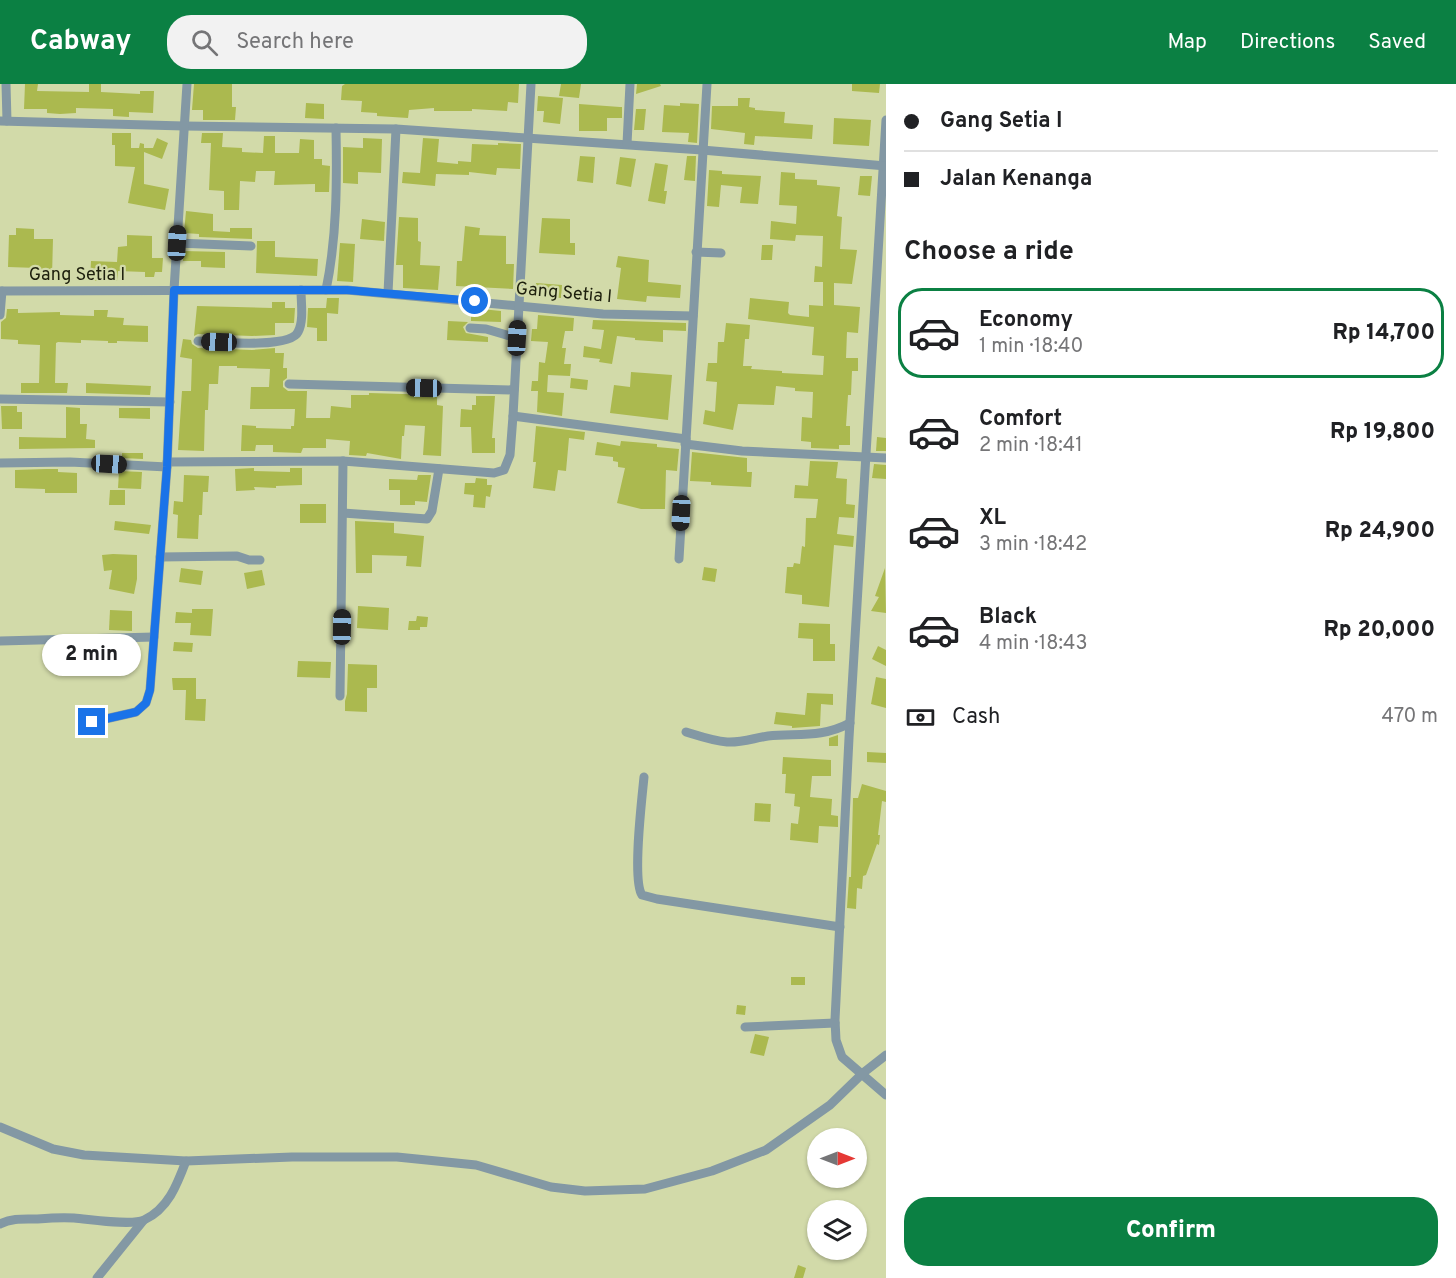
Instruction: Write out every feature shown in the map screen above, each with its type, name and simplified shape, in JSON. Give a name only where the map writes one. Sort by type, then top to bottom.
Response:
[{"type":"street","points":[[6,84],[4,121],[396,129],[627,144],[884,166]]},
{"type":"street","points":[[92,722],[136,712],[146,703],[150,690],[167,465],[174,290],[187,84]]},
{"type":"street","points":[[0,464],[70,462],[167,465],[343,462],[502,472],[508,464],[510,455],[513,416],[531,84]]},
{"type":"street","points":[[627,144],[630,84]]},
{"type":"street","points":[[679,559],[707,84]]},
{"type":"street","points":[[886,120],[850,723],[835,1023],[836,1040],[842,1056],[886,1095]]},
{"type":"street","points":[[326,290],[337,197],[336,128]]},
{"type":"street","points":[[388,293],[396,129]]},
{"type":"street","points":[[177,243],[250,246]]},
{"type":"street","points":[[696,252],[721,253]]},
{"type":"street","points":[[198,341],[286,342],[294,338],[301,326],[301,290]]},
{"type":"street","name":"Gang Setia I","points":[[1,291],[326,290],[519,304],[603,314],[693,316]]},
{"type":"street","points":[[0,315],[1,291]]},
{"type":"street","points":[[470,328],[486,329],[517,338]]},
{"type":"street","points":[[289,384],[514,390]]},
{"type":"street","points":[[0,399],[170,402]]},
{"type":"street","points":[[513,416],[742,450],[886,458]]},
{"type":"street","points":[[340,696],[343,462]]},
{"type":"street","points":[[343,513],[427,519],[432,511],[439,469]]},
{"type":"street","points":[[160,556],[237,556],[249,560],[260,560]]},
{"type":"street","points":[[0,641],[154,637]]},
{"type":"street","points":[[686,732],[724,742],[734,742],[778,735],[818,735],[837,730],[850,723]]},
{"type":"street","points":[[644,777],[639,830],[639,886],[642,895],[840,927]]},
{"type":"street","points":[[745,1027],[835,1023]]},
{"type":"street","points":[[0,1127],[54,1149],[84,1155],[186,1161],[292,1157],[397,1157],[476,1165],[562,1189],[585,1191],[645,1189],[712,1171],[766,1150],[830,1105],[863,1073],[886,1055]]},
{"type":"street","points":[[97,1278],[143,1221],[165,1204],[175,1191],[186,1161]]},
{"type":"street","points":[[0,1224],[7,1220],[49,1218],[114,1222],[143,1221]]},
{"type":"building","points":[[25,84],[38,84],[37,91],[89,92],[89,84],[101,84],[101,92],[140,94],[140,91],[154,91],[153,113],[129,112],[129,117],[113,116],[113,109],[76,108],[76,113],[60,114],[47,113],[47,109],[24,109]]},
{"type":"building","points":[[194,84],[232,84],[232,107],[236,107],[235,120],[203,120],[203,110],[192,110]]},
{"type":"building","points":[[345,84],[519,84],[518,103],[508,102],[507,111],[472,109],[472,111],[434,111],[434,108],[409,110],[408,118],[377,116],[377,113],[361,112],[362,101],[341,100],[342,86]]},
{"type":"building","points":[[561,84],[581,84],[579,98],[559,96]]},
{"type":"building","points":[[637,84],[660,84],[661,86],[636,94]]},
{"type":"building","points":[[852,84],[880,84],[879,93],[852,91]]},
{"type":"building","points":[[538,96],[563,98],[560,124],[543,122],[544,111],[537,111]]},
{"type":"building","points":[[738,98],[750,98],[749,107],[755,110],[785,112],[784,123],[813,125],[812,139],[755,136],[754,145],[744,144],[745,133],[711,129],[712,106],[738,106]]},
{"type":"building","points":[[306,103],[324,104],[324,119],[305,118]]},
{"type":"building","points":[[680,103],[699,104],[697,143],[688,142],[689,133],[662,132],[664,105],[680,106]]},
{"type":"building","points":[[579,104],[622,107],[622,118],[607,118],[607,131],[579,131]]},
{"type":"building","points":[[636,109],[646,109],[644,130],[634,130]]},
{"type":"building","points":[[834,118],[871,120],[869,146],[833,144]]},
{"type":"building","points":[[112,133],[131,133],[131,148],[139,148],[140,143],[144,144],[144,148],[153,148],[157,138],[168,143],[162,159],[144,152],[144,184],[169,189],[165,210],[128,203],[135,167],[115,166],[115,145],[112,145]]},
{"type":"building","points":[[202,133],[223,133],[222,147],[242,148],[242,152],[263,153],[264,136],[275,136],[275,153],[299,153],[300,139],[314,140],[314,159],[322,159],[322,165],[330,166],[329,192],[315,192],[315,184],[274,185],[275,171],[256,171],[255,182],[240,181],[239,210],[224,210],[224,191],[209,190],[211,143],[201,143]]},
{"type":"building","points":[[363,138],[382,139],[381,173],[358,172],[358,184],[343,183],[343,147],[363,148]]},
{"type":"building","points":[[423,138],[439,139],[437,162],[458,164],[458,161],[471,162],[472,144],[521,144],[520,169],[497,168],[496,175],[469,172],[469,175],[436,174],[435,186],[402,183],[403,172],[420,173]]},
{"type":"building","points":[[580,156],[595,157],[593,183],[577,181]]},
{"type":"building","points":[[687,156],[696,156],[695,181],[684,180]]},
{"type":"building","points":[[620,157],[636,159],[631,187],[616,184]]},
{"type":"building","points":[[655,163],[668,165],[664,191],[667,191],[665,204],[648,201]]},
{"type":"building","points":[[709,170],[722,171],[722,174],[761,176],[758,204],[740,203],[742,187],[721,185],[719,207],[707,206]]},
{"type":"building","points":[[781,172],[795,173],[795,179],[817,180],[817,185],[840,187],[837,216],[842,217],[840,249],[857,250],[852,284],[834,283],[834,305],[860,307],[858,333],[847,332],[846,358],[858,358],[858,371],[852,371],[851,395],[848,395],[846,426],[850,426],[850,445],[839,445],[839,449],[811,448],[811,442],[801,441],[802,417],[812,418],[813,392],[795,391],[795,388],[776,386],[774,405],[738,404],[733,430],[703,424],[705,410],[715,412],[717,382],[706,381],[708,363],[717,363],[718,342],[724,342],[726,323],[750,325],[749,339],[745,339],[743,366],[752,366],[751,369],[782,371],[782,373],[823,375],[824,356],[812,355],[814,327],[748,319],[750,298],[789,302],[788,313],[790,315],[809,317],[809,305],[823,306],[823,282],[814,282],[815,266],[822,267],[823,236],[796,235],[795,241],[770,239],[771,221],[796,224],[797,206],[779,205]]},
{"type":"building","points":[[860,176],[872,176],[870,196],[858,195]]},
{"type":"building","points":[[186,211],[213,214],[213,231],[230,232],[230,228],[252,228],[252,239],[199,237],[199,234],[184,233]]},
{"type":"building","points":[[399,217],[418,218],[418,241],[421,242],[420,265],[440,266],[438,290],[403,288],[403,265],[396,265]]},
{"type":"building","points":[[542,218],[570,219],[570,243],[575,243],[575,255],[539,253]]},
{"type":"building","points":[[362,219],[385,222],[384,241],[360,239]]},
{"type":"building","points":[[465,226],[480,228],[479,235],[506,236],[506,264],[514,264],[513,289],[456,286],[457,261],[462,261]]},
{"type":"building","points":[[16,228],[34,229],[34,239],[53,239],[52,276],[37,276],[37,268],[8,267],[9,235],[16,235]]},
{"type":"building","points":[[127,235],[152,236],[152,258],[163,258],[162,272],[155,272],[154,277],[145,277],[145,272],[118,271],[117,281],[90,281],[91,261],[117,262],[118,247],[127,246]]},
{"type":"building","points":[[257,241],[275,241],[275,257],[318,259],[317,276],[256,273]]},
{"type":"building","points":[[340,243],[355,244],[353,282],[337,281]]},
{"type":"building","points":[[762,245],[773,245],[772,260],[761,260]]},
{"type":"building","points":[[183,251],[225,252],[225,268],[201,267],[201,261],[183,261]]},
{"type":"building","points":[[618,256],[649,260],[648,282],[681,285],[680,298],[647,296],[646,302],[617,299],[621,268],[616,267]]},
{"type":"building","points":[[536,283],[562,285],[561,298],[535,296]]},
{"type":"building","points":[[327,298],[339,298],[338,314],[327,313],[327,341],[317,341],[317,328],[307,327],[308,308],[326,308]]},
{"type":"building","points":[[272,302],[285,302],[285,308],[295,308],[294,323],[275,323],[275,335],[198,334],[194,336],[197,306],[272,308]]},
{"type":"building","points":[[471,308],[501,311],[501,322],[471,321]]},
{"type":"building","points":[[7,309],[18,309],[18,313],[60,312],[60,315],[94,316],[94,310],[108,310],[107,317],[124,318],[123,325],[148,326],[148,342],[108,343],[108,341],[81,340],[81,343],[58,342],[56,343],[55,383],[68,383],[67,393],[21,393],[21,383],[39,383],[40,345],[18,344],[18,340],[1,339],[1,322],[6,318]]},
{"type":"building","points":[[538,315],[574,318],[573,331],[565,331],[562,348],[566,348],[564,364],[571,364],[570,376],[548,375],[547,392],[564,393],[562,416],[537,412],[538,391],[531,391],[532,381],[538,381],[539,362],[545,363],[548,342],[531,341],[532,329],[537,329]]},
{"type":"building","points":[[593,320],[686,323],[686,331],[663,330],[663,342],[617,336],[612,364],[599,362],[600,359],[583,357],[584,346],[601,349],[604,330],[592,329]]},
{"type":"building","points":[[448,321],[468,322],[463,327],[466,333],[488,337],[488,342],[447,340]]},
{"type":"building","points":[[183,339],[191,340],[192,344],[198,348],[252,350],[275,348],[275,353],[284,353],[283,368],[287,368],[287,378],[283,381],[283,387],[288,391],[307,391],[306,418],[330,418],[331,406],[351,408],[351,395],[369,395],[369,393],[437,395],[437,405],[443,406],[441,456],[423,455],[425,426],[405,425],[401,459],[367,453],[366,456],[349,455],[350,441],[326,439],[326,448],[303,448],[301,453],[273,452],[273,445],[256,445],[255,451],[241,451],[242,425],[256,426],[256,428],[291,429],[291,426],[294,426],[295,409],[250,409],[251,387],[269,387],[270,369],[237,368],[237,366],[219,366],[218,384],[209,384],[208,410],[205,410],[204,451],[178,450],[182,391],[191,391],[192,359],[180,357]]},
{"type":"building","points":[[631,372],[672,375],[668,420],[610,413],[614,385],[630,387]]},
{"type":"building","points":[[571,378],[588,380],[587,390],[570,388]]},
{"type":"building","points":[[86,383],[151,386],[150,395],[86,393]]},
{"type":"building","points":[[476,396],[495,396],[492,438],[495,438],[495,453],[472,453],[471,427],[460,427],[461,409],[472,410],[472,405],[476,405]]},
{"type":"building","points":[[1,406],[17,406],[17,412],[22,412],[22,429],[2,429]]},
{"type":"building","points":[[66,407],[80,408],[80,424],[87,424],[86,439],[95,440],[95,448],[19,449],[19,437],[66,438]]},
{"type":"building","points":[[119,408],[150,408],[150,419],[119,418]]},
{"type":"building","points":[[536,426],[585,432],[584,440],[569,438],[566,471],[558,470],[555,491],[533,488]]},
{"type":"building","points":[[877,437],[886,438],[886,451],[876,451]]},
{"type":"building","points":[[621,441],[657,444],[657,447],[679,449],[677,471],[666,470],[665,509],[641,509],[617,503],[625,468],[618,467],[618,462],[613,461],[613,457],[595,455],[597,442],[620,446]]},
{"type":"building","points":[[692,452],[747,458],[747,472],[752,472],[751,487],[711,485],[711,482],[690,481]]},
{"type":"building","points":[[122,453],[143,453],[143,459],[122,458]]},
{"type":"building","points":[[810,461],[838,462],[836,478],[847,479],[846,504],[855,505],[854,518],[839,517],[837,534],[854,536],[853,547],[834,545],[829,607],[802,604],[802,595],[785,593],[787,567],[793,567],[794,563],[800,564],[802,546],[805,547],[806,518],[816,518],[818,499],[794,498],[795,485],[808,486]]},
{"type":"building","points":[[874,464],[886,465],[886,479],[872,478]]},
{"type":"building","points":[[254,468],[254,471],[290,472],[290,468],[302,468],[302,485],[276,486],[276,488],[254,487],[255,490],[236,491],[235,469]]},
{"type":"building","points":[[58,469],[58,472],[77,473],[77,493],[45,493],[45,489],[15,488],[15,470]]},
{"type":"building","points":[[119,471],[142,472],[141,489],[118,488]]},
{"type":"building","points":[[184,475],[209,476],[208,492],[203,492],[198,539],[177,538],[178,515],[173,514],[174,501],[183,502]]},
{"type":"building","points":[[418,475],[431,475],[427,502],[415,501],[415,505],[400,505],[400,490],[389,490],[389,479],[417,480]]},
{"type":"building","points":[[476,478],[487,479],[487,485],[492,485],[490,497],[486,496],[485,508],[473,507],[474,495],[464,494],[465,483],[475,483]]},
{"type":"building","points":[[110,490],[125,490],[125,505],[109,505]]},
{"type":"building","points":[[300,504],[326,504],[326,523],[300,523]]},
{"type":"building","points":[[115,521],[151,525],[149,534],[114,530]]},
{"type":"building","points":[[355,521],[394,523],[394,533],[424,536],[421,567],[406,566],[407,556],[372,555],[372,573],[356,573]]},
{"type":"building","points":[[102,555],[137,555],[137,579],[134,594],[109,589],[112,570],[104,571]]},
{"type":"building","points":[[704,567],[717,569],[715,582],[702,580]]},
{"type":"building","points":[[181,568],[203,571],[201,585],[179,582]]},
{"type":"building","points":[[885,568],[886,613],[871,611],[879,597],[875,596]]},
{"type":"building","points":[[262,570],[265,585],[247,589],[244,573]]},
{"type":"building","points":[[358,606],[389,608],[388,630],[357,628]]},
{"type":"building","points":[[192,609],[213,609],[211,636],[190,635],[191,623],[175,623],[176,612],[192,613]]},
{"type":"building","points":[[110,610],[132,611],[132,631],[109,630]]},
{"type":"building","points":[[417,616],[428,617],[427,627],[420,627],[420,630],[408,630],[409,621],[416,621]]},
{"type":"building","points":[[799,623],[830,624],[830,644],[835,644],[835,661],[813,661],[813,639],[798,638]]},
{"type":"building","points":[[174,642],[193,643],[192,652],[173,651]]},
{"type":"building","points":[[101,645],[137,649],[135,665],[100,662]]},
{"type":"building","points":[[878,646],[886,650],[886,666],[872,659]]},
{"type":"building","points":[[298,661],[331,662],[330,678],[297,677]]},
{"type":"building","points":[[348,664],[377,665],[377,688],[367,688],[367,712],[345,711]]},
{"type":"building","points":[[876,677],[886,679],[886,708],[871,704]]},
{"type":"building","points":[[172,678],[196,678],[196,699],[206,699],[205,721],[185,720],[186,690],[173,690]]},
{"type":"building","points":[[807,693],[833,694],[833,705],[821,704],[820,726],[792,728],[792,726],[774,724],[776,712],[805,715]]},
{"type":"building","points":[[838,735],[838,746],[829,746],[829,738]]},
{"type":"building","points":[[867,752],[886,753],[886,763],[867,762]]},
{"type":"building","points":[[783,757],[831,760],[831,776],[812,776],[810,797],[832,799],[831,815],[838,816],[838,827],[819,826],[818,843],[790,840],[791,823],[798,824],[800,807],[794,806],[795,794],[785,793],[786,774],[782,774]]},
{"type":"building","points":[[862,784],[886,791],[886,802],[882,801],[879,845],[877,844],[866,875],[863,876],[862,889],[857,888],[856,909],[847,908],[849,877],[851,877],[853,798],[858,798]]},
{"type":"building","points":[[755,803],[771,804],[770,822],[754,821]]},
{"type":"building","points":[[791,977],[805,977],[805,985],[791,985]]},
{"type":"building","points":[[737,1005],[746,1006],[745,1015],[736,1014]]},
{"type":"building","points":[[755,1034],[769,1037],[764,1056],[750,1053]]},
{"type":"building","points":[[798,1265],[806,1268],[803,1278],[794,1278]]},
{"type":"route","points":[[92,722],[136,712],[146,703],[150,690],[167,467],[174,290],[347,290],[475,301]]}]
